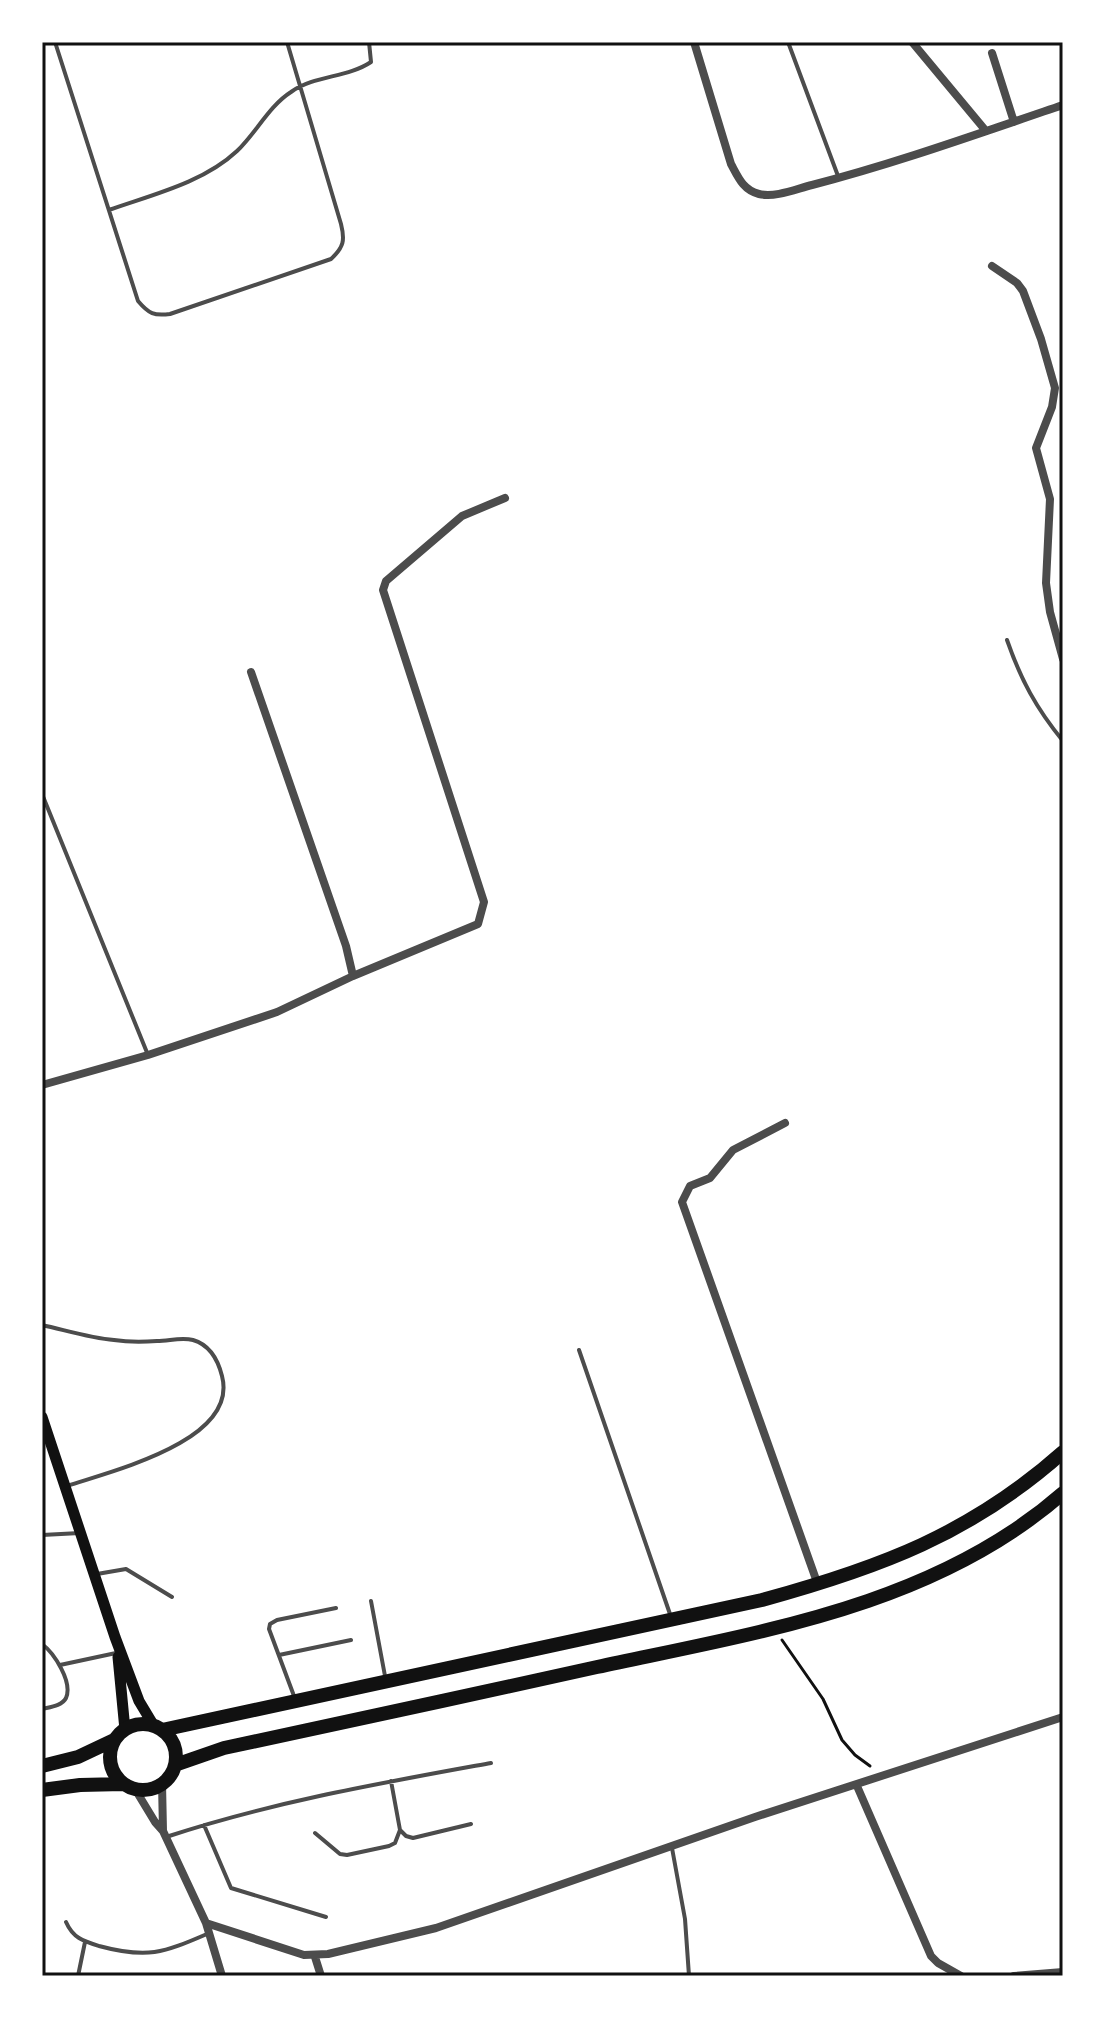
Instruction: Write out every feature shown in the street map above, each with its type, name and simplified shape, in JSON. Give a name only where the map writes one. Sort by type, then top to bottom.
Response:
[{"type":"highway","points":[[42,1766],[78,1757],[134,1725],[158,1728],[296,1702],[818,1585],[881,1564],[949,1533],[1030,1481],[1063,1452]]},
{"type":"highway","points":[[42,1790],[80,1785],[154,1788],[162,1783],[175,1765],[224,1748],[774,1628],[846,1609],[892,1593],[966,1560],[1001,1539],[1063,1493]]},
{"type":"highway","points":[[158,1728],[174,1746],[175,1765]]},
{"type":"highway","points":[[120,1735],[111,1749],[112,1768],[129,1786]]},
{"type":"main road","points":[[42,1417],[115,1637],[139,1701],[158,1728]]},
{"type":"main road","points":[[115,1637],[120,1735]]},
{"type":"street","points":[[694,42],[731,164],[740,182],[749,191],[762,195],[838,178],[1063,105]]},
{"type":"street","points":[[912,42],[986,131]]},
{"type":"street","points":[[992,53],[1014,122]]},
{"type":"street","points":[[992,266],[1017,283],[1023,291],[1055,388],[1052,407],[1036,448],[1050,499],[1046,583],[1050,612],[1063,659]]},
{"type":"street","points":[[42,1085],[148,1055],[277,1012],[353,976],[478,924],[484,902],[383,590],[386,581],[462,516],[505,498]]},
{"type":"street","points":[[251,672],[346,946],[353,976]]},
{"type":"street","points":[[785,1123],[733,1150],[710,1178],[690,1186],[682,1202],[818,1585]]},
{"type":"street","points":[[206,1923],[315,1957],[436,1928],[672,1846],[1063,1717]]},
{"type":"street","points":[[162,1783],[165,1834]]},
{"type":"street","points":[[129,1786],[165,1834],[206,1923],[222,1976]]},
{"type":"street","points":[[857,1786],[931,1956],[961,1976]]},
{"type":"street","points":[[315,1957],[321,1976]]},
{"type":"street","points":[[1014,1976],[1063,1972]]},
{"type":"lane","points":[[55,42],[138,301],[149,313],[157,316],[331,259],[342,249],[344,238],[287,42]]},
{"type":"lane","points":[[109,210],[202,175],[235,153],[288,94],[301,86],[361,69],[371,62],[369,42]]},
{"type":"lane","points":[[788,42],[838,178]]},
{"type":"lane","points":[[1007,640],[1021,681],[1045,720],[1063,741]]},
{"type":"lane","points":[[42,794],[148,1055]]},
{"type":"lane","points":[[42,1325],[113,1340],[183,1338],[195,1341],[215,1356],[223,1379],[223,1396],[218,1410],[209,1424],[183,1442],[141,1461],[66,1487]]},
{"type":"lane","points":[[579,1350],[672,1619]]},
{"type":"lane","points":[[42,1535],[82,1533]]},
{"type":"lane","points":[[95,1575],[126,1569],[172,1597]]},
{"type":"lane","points":[[371,1601],[386,1683]]},
{"type":"lane","points":[[296,1702],[269,1629],[270,1624],[336,1608]]},
{"type":"lane","points":[[278,1655],[351,1640]]},
{"type":"lane","points":[[42,1644],[56,1656],[67,1693],[65,1700],[42,1709]]},
{"type":"lane","points":[[60,1665],[118,1653]]},
{"type":"lane","points":[[165,1834],[241,1813],[491,1763]]},
{"type":"lane","points":[[315,1833],[340,1854],[347,1855],[395,1843],[400,1830],[391,1781]]},
{"type":"lane","points":[[400,1830],[413,1838],[471,1824]]},
{"type":"lane","points":[[204,1825],[231,1888],[326,1917]]},
{"type":"lane","points":[[672,1846],[685,1919],[689,1976]]},
{"type":"lane","points":[[66,1922],[75,1937],[85,1942],[142,1955],[209,1933]]},
{"type":"lane","points":[[78,1976],[85,1942]]},
{"type":"path","points":[[774,1628],[823,1699],[842,1740],[855,1755],[870,1765],[870,1782]]}]
